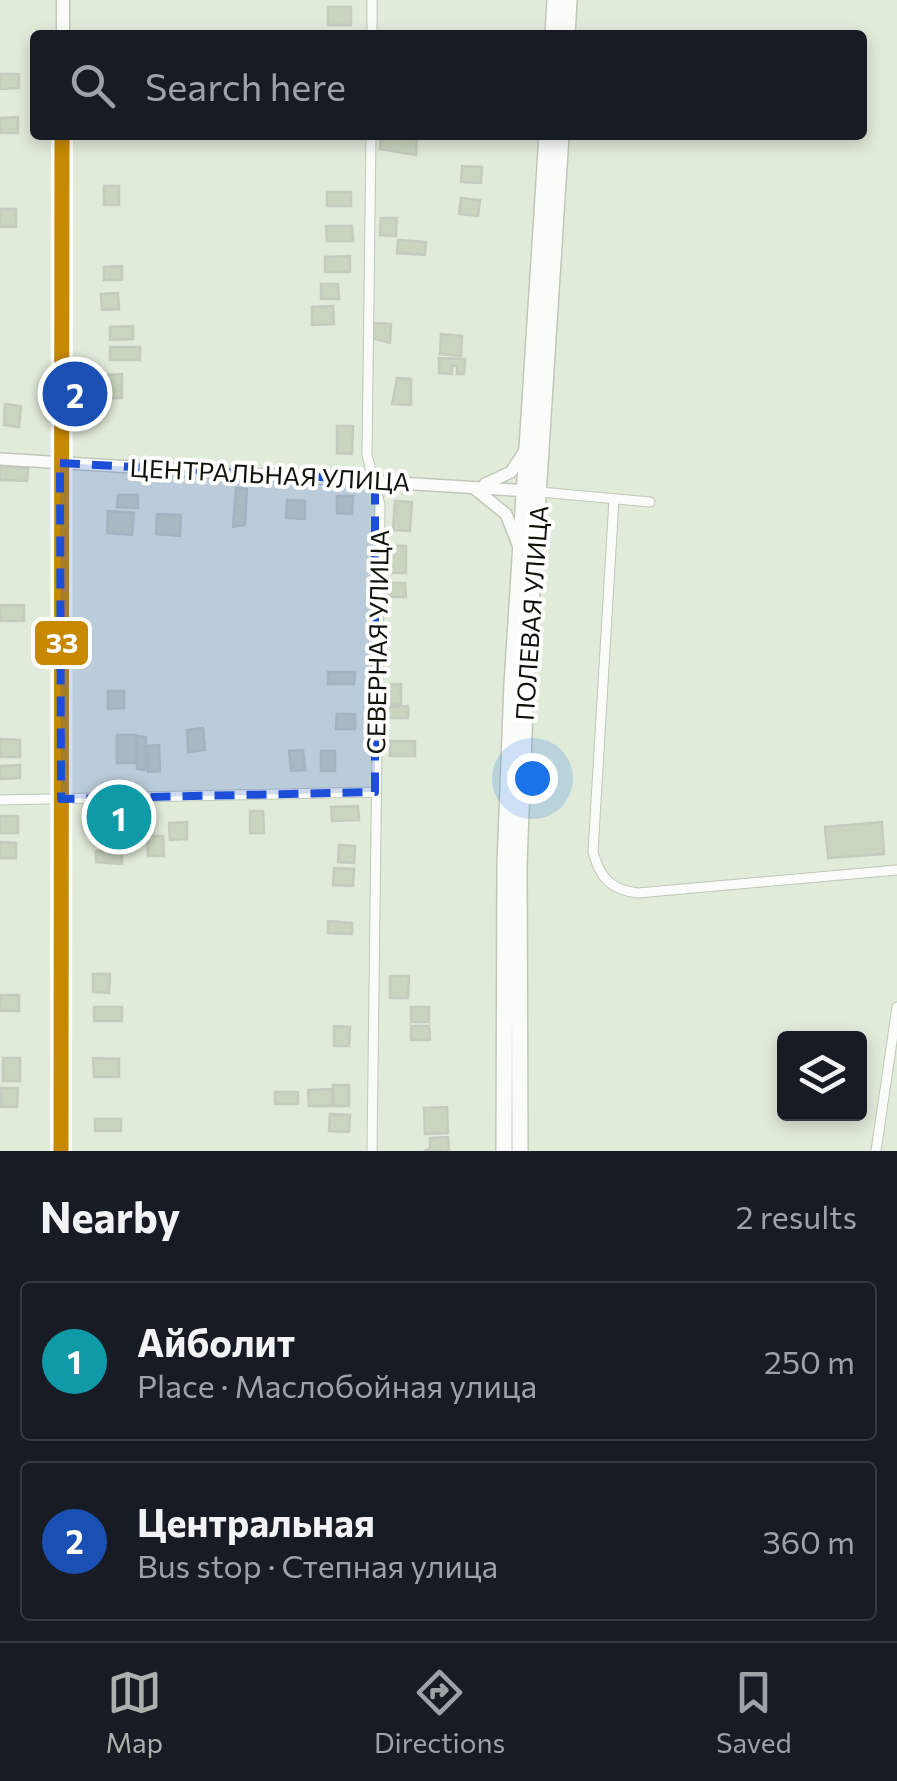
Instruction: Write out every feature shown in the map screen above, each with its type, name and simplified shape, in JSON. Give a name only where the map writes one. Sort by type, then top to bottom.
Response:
[{"type":"highway","points":[[553,30],[555,0]]},
{"type":"highway","points":[[567,30],[569,0]]},
{"type":"highway","name":"ПОЛЕВАЯ УЛИЦА","points":[[504,1151],[506,846],[521,556],[532,491],[528,445],[547,140]]},
{"type":"highway","name":"ПОЛЕВАЯ УЛИЦА","points":[[520,1151],[519,864],[532,491],[561,140]]},
{"type":"main road","points":[[62,30],[63,0]]},
{"type":"main road","points":[[61,1151],[62,140]]},
{"type":"street","points":[[372,0],[372,30]]},
{"type":"street","name":"СЕВЕРНАЯ УЛИЦА","points":[[371,140],[367,455],[380,505],[372,1151]]},
{"type":"street","points":[[471,487],[496,482],[511,472],[528,445]]},
{"type":"street","name":"ЦЕНТРАЛЬНАЯ УЛИЦА","points":[[0,459],[532,491]]},
{"type":"street","points":[[471,487],[484,492],[506,514],[521,556]]},
{"type":"street","points":[[532,491],[650,502]]},
{"type":"street","points":[[614,499],[593,852],[598,870],[609,884],[638,893],[897,870]]},
{"type":"street","points":[[0,800],[375,792]]},
{"type":"street","points":[[876,1151],[897,1007]]},
{"type":"highlighted area","points":[[60,463],[375,480],[375,792],[61,799]]},
{"type":"building","points":[[328,7],[351,7],[351,25],[328,25]]},
{"type":"building","points":[[0,74],[19,74],[19,88],[0,89]]},
{"type":"building","points":[[18,117],[18,133],[0,133],[0,118]]},
{"type":"building","points":[[381,140],[417,140],[416,155],[380,149]]},
{"type":"building","points":[[462,166],[482,167],[481,183],[461,182]]},
{"type":"building","points":[[104,186],[119,186],[119,205],[104,205]]},
{"type":"building","points":[[327,192],[351,192],[351,206],[327,206]]},
{"type":"building","points":[[461,198],[480,200],[478,216],[459,214]]},
{"type":"building","points":[[0,209],[16,209],[16,227],[0,227]]},
{"type":"building","points":[[381,218],[397,218],[396,236],[380,235]]},
{"type":"building","points":[[326,226],[352,226],[353,241],[327,241]]},
{"type":"building","points":[[398,240],[426,242],[425,255],[397,253]]},
{"type":"building","points":[[350,256],[350,272],[325,272],[325,257]]},
{"type":"building","points":[[122,266],[122,280],[104,280],[104,267]]},
{"type":"building","points":[[321,284],[338,284],[339,299],[321,299]]},
{"type":"building","points":[[118,293],[119,309],[102,310],[101,294]]},
{"type":"building","points":[[333,306],[334,324],[312,325],[312,307]]},
{"type":"building","points":[[373,323],[391,324],[390,343],[372,338]]},
{"type":"building","points":[[133,326],[133,339],[110,340],[110,327]]},
{"type":"building","points":[[441,334],[462,336],[461,356],[440,354]]},
{"type":"building","points":[[110,347],[140,347],[140,360],[110,360]]},
{"type":"building","points":[[439,358],[465,359],[464,374],[457,374],[457,366],[452,366],[452,374],[439,373]]},
{"type":"building","points":[[122,374],[122,398],[108,398],[107,375]]},
{"type":"building","points":[[397,378],[411,379],[411,405],[392,404]]},
{"type":"building","points":[[5,404],[21,406],[19,427],[4,425]]},
{"type":"building","points":[[337,426],[353,426],[352,454],[337,453]]},
{"type":"building","points":[[0,467],[28,468],[27,481],[0,480]]},
{"type":"building","points":[[236,488],[247,489],[245,525],[233,527]]},
{"type":"building","points":[[118,495],[138,495],[138,508],[117,507]]},
{"type":"building","points":[[337,496],[353,496],[352,514],[337,513]]},
{"type":"building","points":[[287,500],[305,501],[305,519],[286,518]]},
{"type":"building","points":[[395,501],[412,502],[410,531],[393,530]]},
{"type":"building","points":[[108,511],[134,513],[132,535],[107,533]]},
{"type":"building","points":[[157,514],[181,515],[180,536],[156,534]]},
{"type":"building","points":[[390,546],[406,546],[406,573],[390,573]]},
{"type":"building","points":[[388,583],[405,583],[406,597],[388,597]]},
{"type":"building","points":[[0,605],[24,605],[24,621],[0,621]]},
{"type":"building","points":[[328,672],[355,672],[354,684],[328,684]]},
{"type":"building","points":[[401,684],[401,704],[386,704],[385,685]]},
{"type":"building","points":[[108,691],[124,691],[124,708],[108,709]]},
{"type":"building","points":[[408,706],[408,718],[386,718],[386,707]]},
{"type":"building","points":[[337,714],[355,714],[355,729],[336,729]]},
{"type":"building","points":[[203,728],[205,750],[188,752],[187,730]]},
{"type":"building","points":[[117,735],[136,735],[136,763],[117,763]]},
{"type":"building","points":[[137,736],[146,737],[145,770],[137,769]]},
{"type":"building","points":[[0,739],[20,740],[20,757],[0,757]]},
{"type":"building","points":[[390,741],[415,741],[415,756],[390,756]]},
{"type":"building","points":[[159,745],[160,771],[148,772],[147,746]]},
{"type":"building","points":[[303,750],[305,770],[291,771],[289,751]]},
{"type":"building","points":[[321,751],[335,751],[335,771],[321,771]]},
{"type":"building","points":[[20,765],[20,778],[0,779],[0,766]]},
{"type":"building","points":[[358,806],[359,820],[332,821],[331,807]]},
{"type":"building","points":[[94,808],[143,809],[143,827],[95,825]]},
{"type":"building","points":[[250,811],[263,811],[264,833],[250,833]]},
{"type":"building","points":[[0,816],[18,816],[18,833],[0,833]]},
{"type":"building","points":[[187,822],[187,839],[170,840],[169,823]]},
{"type":"building","points":[[882,822],[884,854],[828,858],[825,827]]},
{"type":"building","points":[[147,836],[163,836],[164,856],[148,856]]},
{"type":"building","points":[[0,842],[16,843],[16,858],[0,858]]},
{"type":"building","points":[[339,845],[355,846],[354,863],[338,862]]},
{"type":"building","points":[[96,851],[122,852],[122,864],[96,862]]},
{"type":"building","points":[[334,868],[354,869],[353,886],[333,885]]},
{"type":"building","points":[[328,921],[352,923],[352,934],[328,933]]},
{"type":"building","points":[[93,974],[110,974],[109,993],[93,992]]},
{"type":"building","points":[[390,976],[409,976],[408,998],[390,998]]},
{"type":"building","points":[[0,995],[19,995],[19,1011],[0,1011]]},
{"type":"building","points":[[94,1007],[122,1007],[122,1021],[94,1021]]},
{"type":"building","points":[[411,1007],[429,1007],[429,1022],[411,1022]]},
{"type":"building","points":[[334,1026],[350,1027],[349,1046],[334,1046]]},
{"type":"building","points":[[411,1026],[429,1026],[430,1040],[411,1040]]},
{"type":"building","points":[[3,1058],[20,1058],[20,1081],[3,1081]]},
{"type":"building","points":[[93,1058],[119,1059],[119,1077],[94,1077]]},
{"type":"building","points":[[333,1085],[349,1085],[349,1106],[333,1106]]},
{"type":"building","points":[[1,1088],[18,1088],[17,1107],[1,1107]]},
{"type":"building","points":[[332,1089],[332,1106],[309,1106],[308,1090]]},
{"type":"building","points":[[275,1092],[298,1092],[298,1104],[275,1104]]},
{"type":"building","points":[[447,1107],[448,1133],[425,1134],[424,1108]]},
{"type":"building","points":[[330,1114],[350,1115],[349,1132],[329,1131]]},
{"type":"building","points":[[95,1119],[121,1119],[121,1131],[95,1131]]},
{"type":"building","points":[[448,1137],[449,1151],[424,1151],[430,1148],[430,1138]]},
{"type":"transit line","name":"33","points":[[61,1151],[62,140]]},
{"type":"place","name":"Центральная","points":[[75,394]]},
{"type":"place","name":"Айболит","points":[[119,817]]}]
